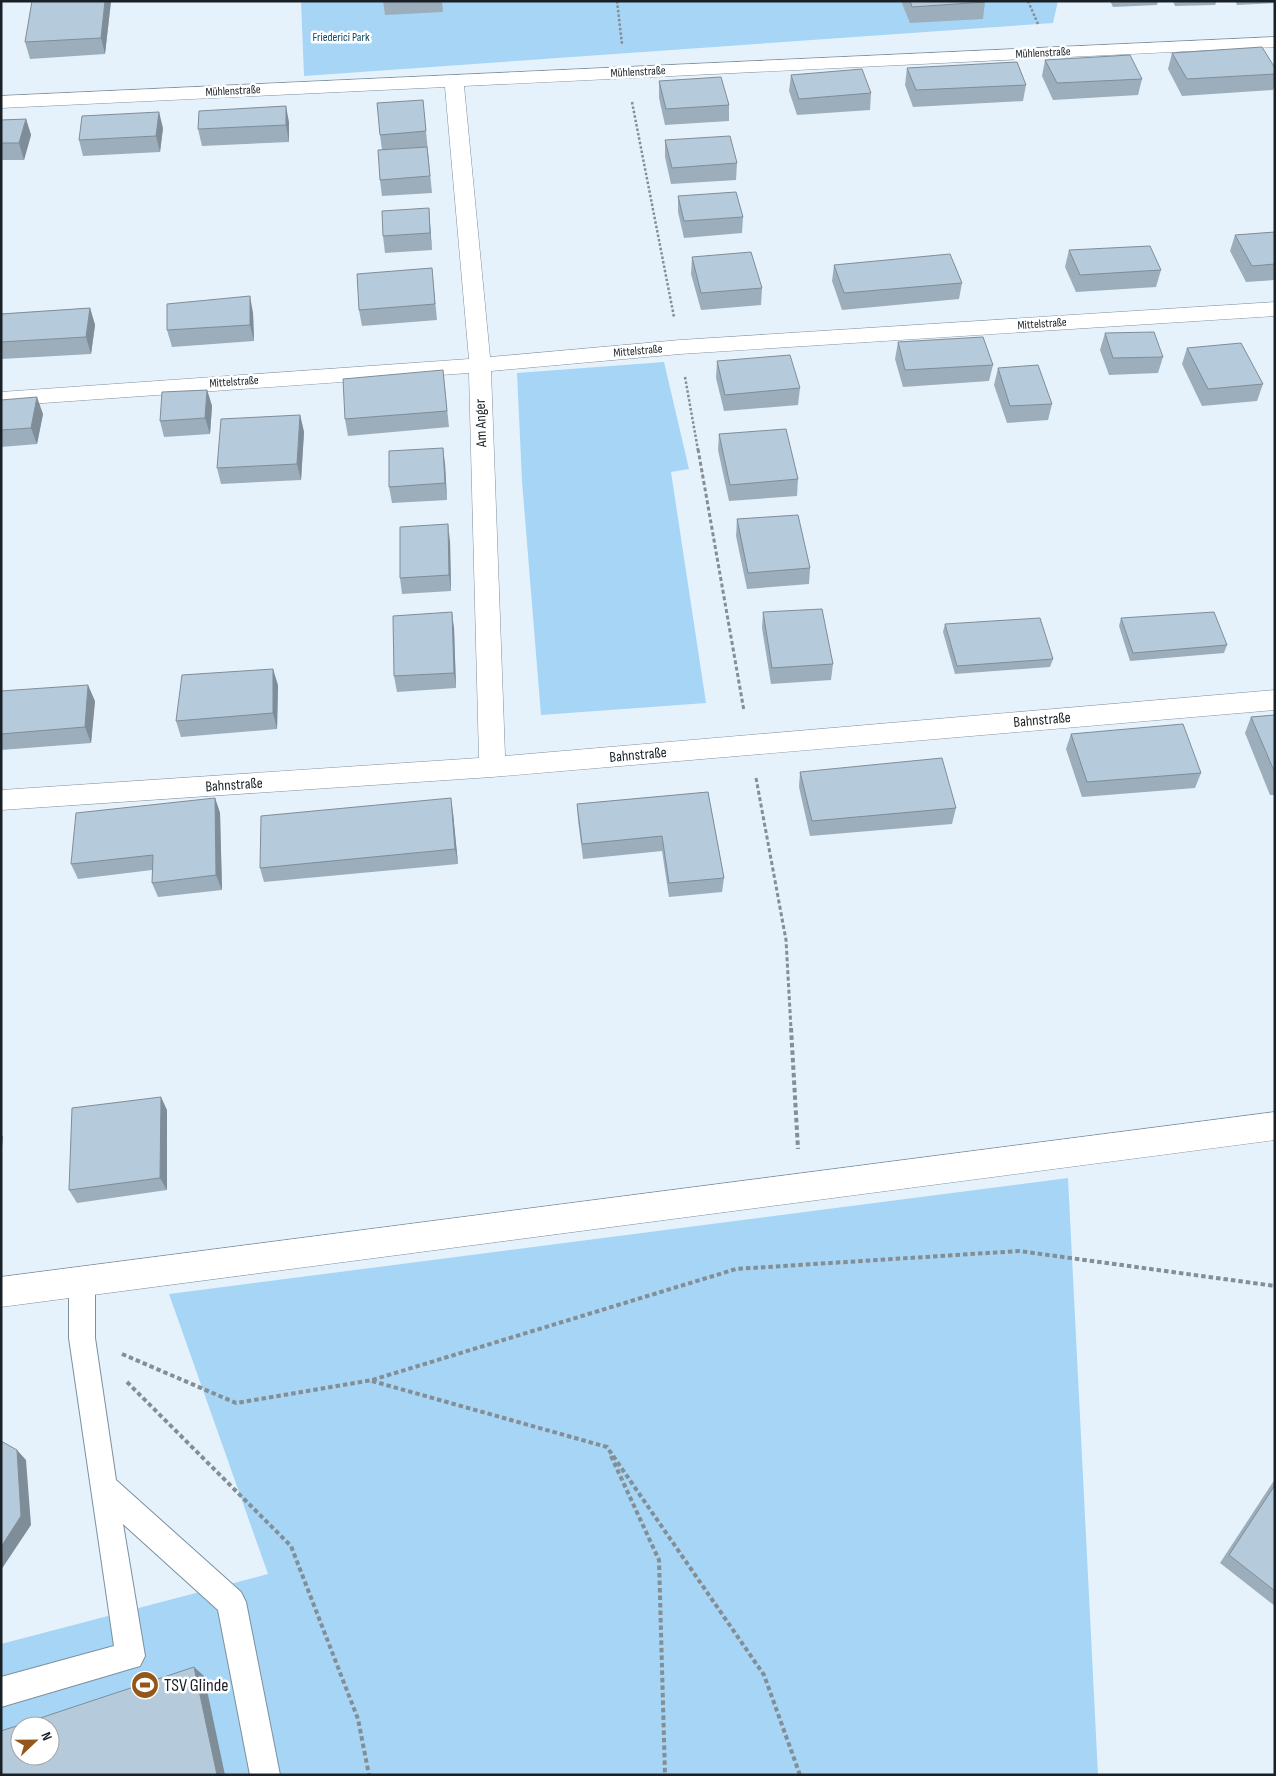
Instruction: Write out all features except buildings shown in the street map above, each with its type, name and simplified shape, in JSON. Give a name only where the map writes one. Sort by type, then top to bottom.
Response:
[{"type":"street","name":"Mühlenstraße","points":[[1,102],[1275,42]]},
{"type":"street","name":"Am Anger","points":[[454,80],[480,365],[492,767]]},
{"type":"street","name":"Mittelstraße","points":[[1,398],[480,365],[680,347],[1275,309]]},
{"type":"street","name":"Bahnstraße","points":[[1,800],[492,767],[1275,700]]},
{"type":"street","points":[[1,1292],[1275,1126]]},
{"type":"lane","points":[[1,1692],[130,1656],[82,1338],[82,1282]]},
{"type":"lane","points":[[104,1487],[232,1602],[265,1775]]},
{"type":"path","points":[[617,1],[626,72],[680,347],[786,940],[800,1187]]},
{"type":"path","points":[[82,1338],[236,1403],[372,1380],[736,1269],[1019,1251],[1275,1286]]},
{"type":"path","points":[[124,1379],[291,1546],[358,1719],[369,1775]]},
{"type":"path","points":[[372,1380],[607,1447],[764,1675],[800,1775]]},
{"type":"path","points":[[607,1447],[659,1560],[665,1775]]},
{"type":"green space","name":"Friederici Park","points":[[301,1],[1058,1],[1053,23],[304,76]]},
{"type":"green space","points":[[664,362],[689,469],[671,472],[706,703],[541,715],[522,481],[517,373]]},
{"type":"green space","points":[[1068,1178],[1098,1775],[1,1775],[1,1644],[268,1574],[169,1294]]},
{"type":"place","name":"TSV Glinde","points":[[145,1685]]}]
